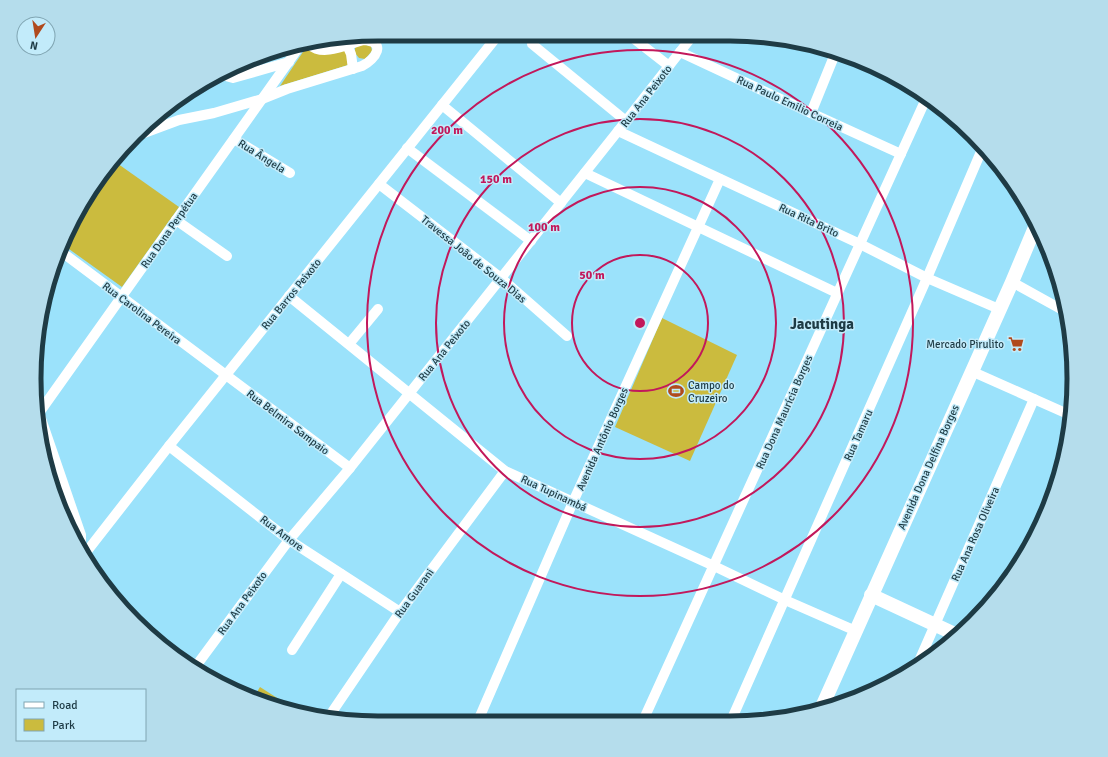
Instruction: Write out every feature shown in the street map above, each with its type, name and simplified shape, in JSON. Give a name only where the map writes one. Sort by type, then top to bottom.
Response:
[{"type":"street","points":[[150,131],[179,120],[214,113],[262,99],[368,63],[377,53],[375,44],[371,41]]},
{"type":"street","name":"Rua Barros Peixoto","points":[[88,550],[169,446],[493,41]]},
{"type":"street","points":[[637,41],[669,66]]},
{"type":"street","name":"Rua Ana Peixoto","points":[[198,663],[289,540],[350,468],[689,41]]},
{"type":"street","points":[[313,47],[316,50],[326,51],[357,42]]},
{"type":"street","points":[[532,44],[626,121]]},
{"type":"street","points":[[347,45],[351,54],[353,69]]},
{"type":"street","name":"Rua Dona Perpétua","points":[[43,407],[296,52]]},
{"type":"street","name":"Rua Paulo Emilio Correia","points":[[680,52],[901,154]]},
{"type":"street","points":[[811,113],[833,58]]},
{"type":"street","points":[[228,77],[233,78],[289,62]]},
{"type":"street","name":"Rua Dona Maurícia Borges","points":[[645,716],[925,104]]},
{"type":"street","points":[[442,105],[561,203]]},
{"type":"street","name":"Rua Rita Brito","points":[[618,131],[860,244],[928,278],[999,309]]},
{"type":"street","name":"Rua Ângela","points":[[234,138],[290,174]]},
{"type":"street","points":[[408,148],[531,241]]},
{"type":"street","name":"Rua Tamaru","points":[[733,716],[928,278],[980,153]]},
{"type":"street","points":[[585,173],[837,293]]},
{"type":"street","name":"Avenida Antônio Borges","points":[[480,716],[573,502],[720,179]]},
{"type":"street","name":"Travessa João de Souza Dias","points":[[379,184],[501,278],[567,336]]},
{"type":"street","points":[[176,220],[227,256]]},
{"type":"street","name":"Avenida Dona Delfina Borges","points":[[824,702],[1033,232]]},
{"type":"street","name":"Rua Carolina Pereira","points":[[65,254],[226,376]]},
{"type":"street","points":[[1012,282],[1060,308]]},
{"type":"street","name":"Rua Tupinambá","points":[[289,296],[505,471],[785,600],[856,631]]},
{"type":"street","points":[[349,344],[378,309]]},
{"type":"street","points":[[971,371],[1065,413]]},
{"type":"street","name":"Rua Belmira Sampaio","points":[[226,376],[350,468]]},
{"type":"street","name":"Rua Ana Rosa Oliveira","points":[[921,656],[1034,399]]},
{"type":"street","name":"Rua Dona Perpétua","points":[[45,429],[81,538]]},
{"type":"street","name":"Rua Amore","points":[[169,446],[289,540],[400,612]]},
{"type":"street","name":"Rua Guarani","points":[[332,713],[400,612],[505,471]]},
{"type":"street","points":[[292,650],[341,574]]},
{"type":"street","points":[[871,595],[952,632]]},
{"type":"green space","points":[[359,44],[371,46],[372,51],[365,59],[359,58],[355,53],[355,48]]},
{"type":"green space","points":[[315,47],[347,50],[348,65],[280,86],[305,49]]},
{"type":"green space","points":[[118,164],[179,207],[122,287],[67,248],[86,210]]},
{"type":"green space","name":"Campo do Cruzeiro","points":[[662,318],[737,355],[690,461],[615,427]]},
{"type":"green space","points":[[260,687],[283,702],[270,698],[256,693]]},
{"type":"place","name":"Mercado Pirulito","points":[[1016,344]]},
{"type":"place","name":"Campo do Cruzeiro","points":[[676,391]]},
{"type":"district","name":"Jacutinga","points":[[822,324]]}]
